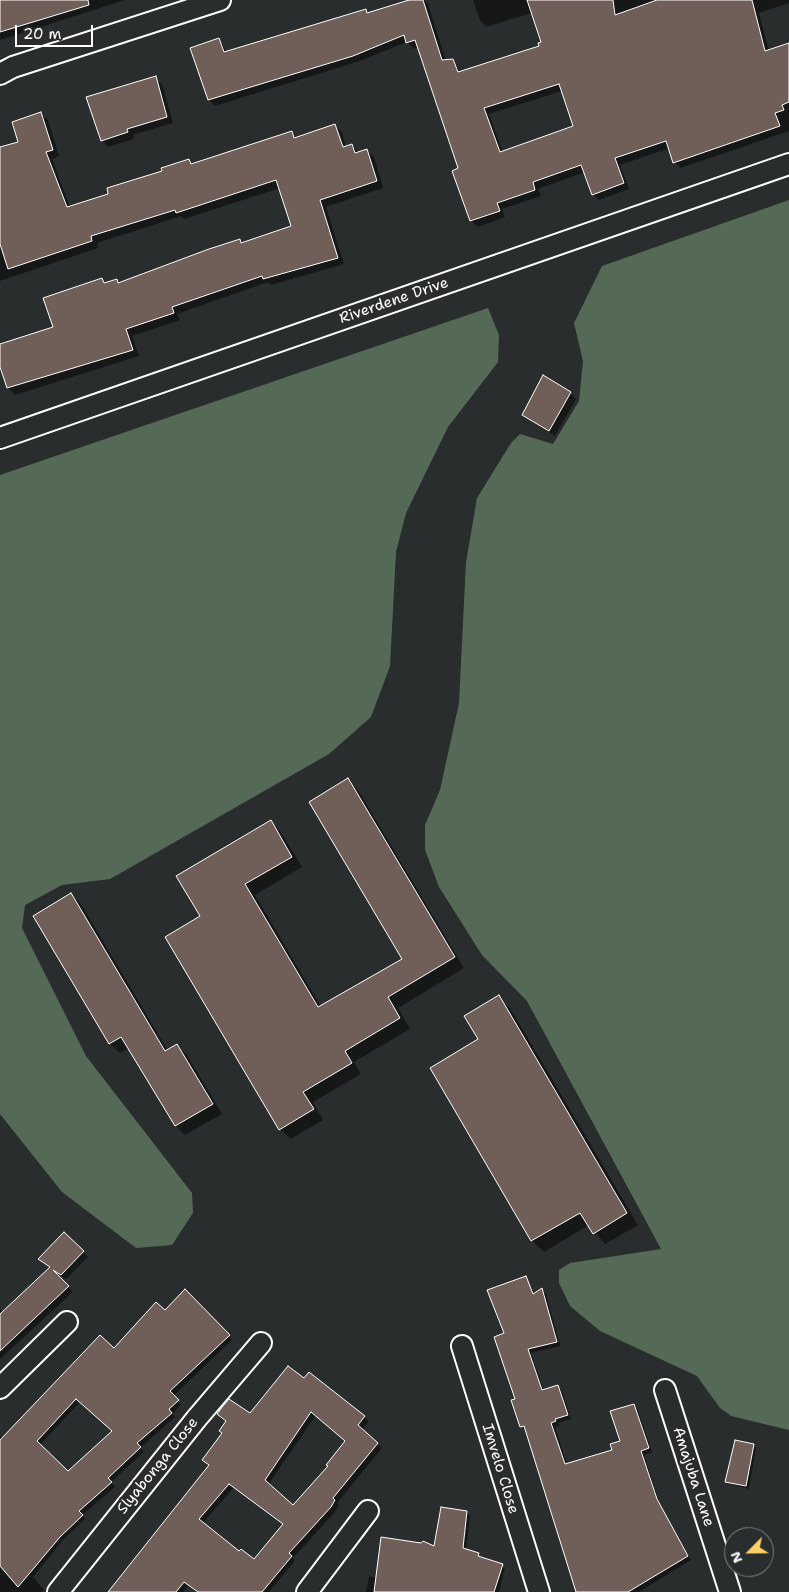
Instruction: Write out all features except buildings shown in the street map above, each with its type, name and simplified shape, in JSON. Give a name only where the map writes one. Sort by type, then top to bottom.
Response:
[{"type":"street","points":[[0,74],[13,67],[220,0]]},
{"type":"street","name":"Riverdene Drive","points":[[0,438],[789,164]]},
{"type":"street","points":[[0,1388],[67,1322]]},
{"type":"street","name":"Slyabonga Close","points":[[58,1592],[197,1418],[261,1343]]},
{"type":"street","name":"Imvelo Close","points":[[462,1346],[539,1592]]},
{"type":"street","name":"Amajuba Lane","points":[[666,1390],[730,1592]]},
{"type":"street","points":[[307,1592],[368,1511]]},
{"type":"green space","points":[[789,200],[789,1430],[731,1416],[720,1408],[697,1376],[600,1331],[570,1306],[559,1283],[559,1270],[570,1263],[661,1249],[527,1001],[482,955],[439,887],[425,850],[425,825],[440,790],[459,703],[466,562],[477,498],[511,443],[520,434],[553,444],[579,401],[583,361],[574,323],[602,266]]},
{"type":"green space","points":[[488,308],[499,335],[498,362],[448,427],[406,513],[396,552],[390,666],[371,717],[329,754],[110,879],[62,885],[25,905],[22,928],[86,1056],[192,1193],[193,1213],[172,1245],[136,1248],[62,1192],[0,1114],[0,475]]}]
